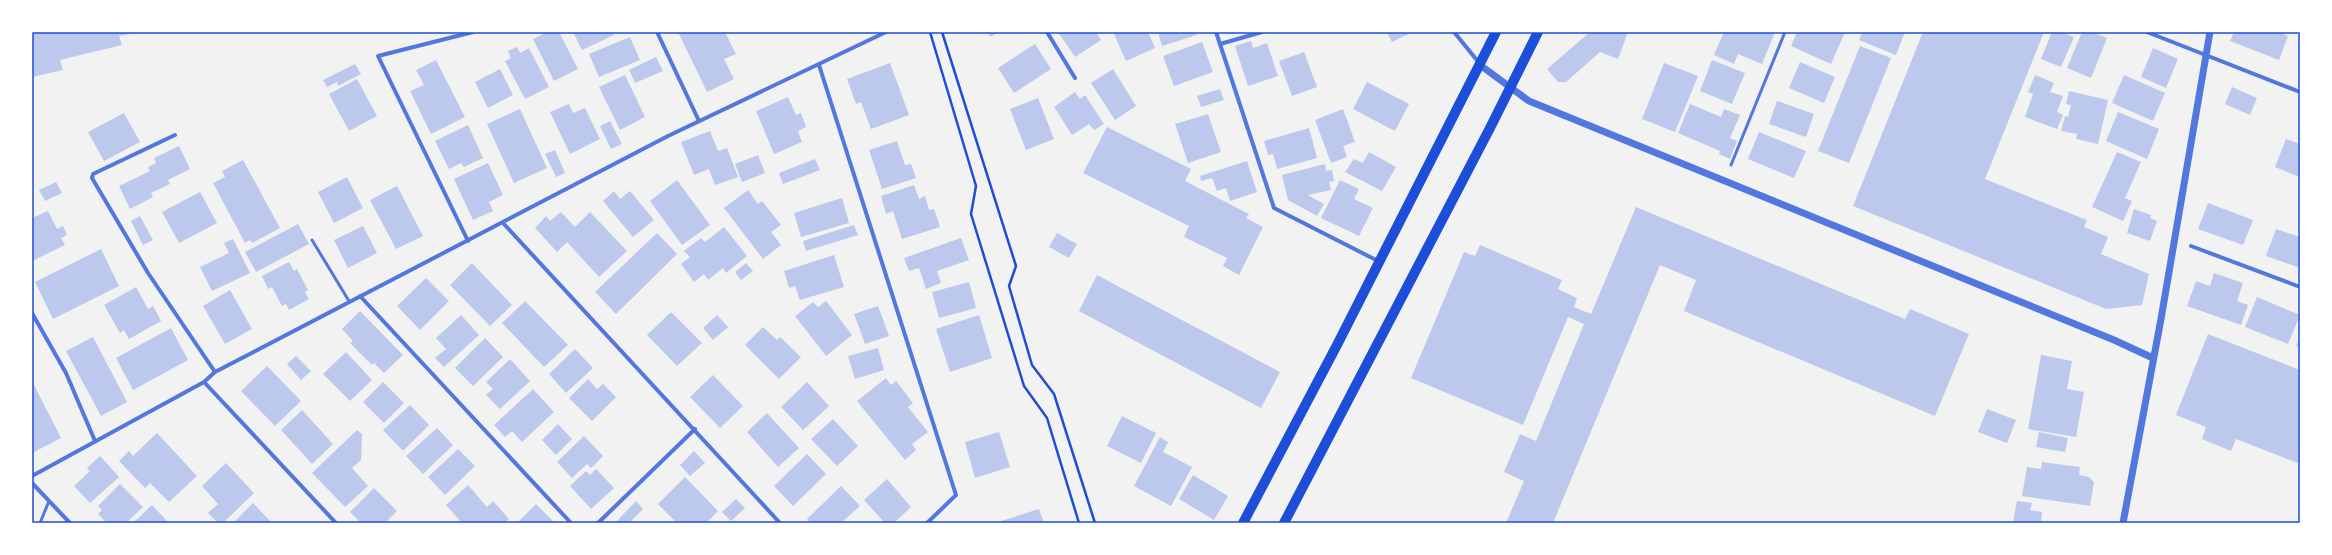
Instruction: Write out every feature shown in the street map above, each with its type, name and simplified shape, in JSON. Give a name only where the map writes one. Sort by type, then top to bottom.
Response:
[{"type":"main road","points":[[1243,523],[1337,345],[1378,261],[1496,32]]},
{"type":"main road","points":[[1284,523],[1538,32]]},
{"type":"street","points":[[468,241],[378,56],[473,32]]},
{"type":"street","points":[[657,32],[699,121]]},
{"type":"street","points":[[32,476],[204,382],[215,372],[349,301],[699,121],[819,66],[886,32]]},
{"type":"street","points":[[1047,32],[1075,78]]},
{"type":"street","points":[[1216,32],[1274,208],[1378,261]]},
{"type":"street","points":[[1220,44],[1262,32]]},
{"type":"street","points":[[1454,32],[1480,65],[1529,101],[2114,340],[2153,358]]},
{"type":"street","points":[[2147,32],[2300,92]]},
{"type":"street","points":[[2123,523],[2210,32]]},
{"type":"street","points":[[819,66],[956,495],[927,523]]},
{"type":"street","points":[[175,135],[93,174],[92,178],[148,273],[215,372]]},
{"type":"street","points":[[502,223],[695,429],[780,523]]},
{"type":"street","points":[[2191,246],[2300,287]]},
{"type":"street","points":[[360,296],[571,523]]},
{"type":"street","points":[[32,314],[66,372],[95,441]]},
{"type":"street","points":[[204,382],[336,523]]},
{"type":"street","points":[[598,523],[695,429]]},
{"type":"street","points":[[32,483],[70,523]]},
{"type":"lane","points":[[1731,165],[1785,32]]},
{"type":"lane","points":[[312,240],[349,301]]},
{"type":"lane","points":[[40,523],[49,501]]},
{"type":"path","points":[[930,32],[976,186],[971,214],[1024,386],[1047,418],[1079,523]]},
{"type":"path","points":[[942,32],[1016,266],[1009,286],[1032,364],[1054,394],[1095,523]]},
{"type":"building","points":[[39,32],[135,33],[119,36],[122,45],[60,60],[63,70],[32,77],[32,34]]},
{"type":"building","points":[[547,32],[559,32],[578,69],[554,81],[533,39]]},
{"type":"building","points":[[573,32],[612,32],[614,35],[582,50]]},
{"type":"building","points":[[678,32],[725,32],[736,54],[724,59],[734,79],[707,92]]},
{"type":"building","points":[[988,32],[999,32],[990,37]]},
{"type":"building","points":[[1058,32],[1096,32],[1101,40],[1075,57]]},
{"type":"building","points":[[1113,32],[1148,32],[1155,48],[1126,61]]},
{"type":"building","points":[[1158,32],[1196,32],[1197,35],[1162,46]]},
{"type":"building","points":[[1387,32],[1413,32],[1392,42]]},
{"type":"building","points":[[1590,32],[1628,32],[1618,59],[1600,52],[1566,82],[1558,82],[1547,69]]},
{"type":"building","points":[[1724,32],[1775,32],[1762,64],[1738,54],[1734,64],[1714,55]]},
{"type":"building","points":[[1797,32],[1845,32],[1831,64],[1791,46]]},
{"type":"building","points":[[1862,32],[1905,32],[1896,55],[1859,40]]},
{"type":"building","points":[[1923,32],[2044,32],[1985,179],[2087,220],[2084,227],[2108,237],[2101,254],[2149,274],[2142,305],[2106,309],[1853,206]]},
{"type":"building","points":[[2052,32],[2061,32],[2074,37],[2061,67],[2041,59]]},
{"type":"building","points":[[2082,32],[2092,32],[2107,38],[2091,78],[2067,68]]},
{"type":"building","points":[[2234,32],[2278,32],[2288,36],[2279,60],[2230,41]]},
{"type":"building","points":[[630,37],[640,60],[599,77],[589,54]]},
{"type":"building","points":[[1251,41],[1253,48],[1267,43],[1278,76],[1248,86],[1235,46]]},
{"type":"building","points":[[1202,42],[1213,72],[1174,86],[1163,56]]},
{"type":"building","points":[[1035,44],[1051,69],[1014,93],[998,68]]},
{"type":"building","points":[[1860,46],[1891,58],[1849,163],[1818,151]]},
{"type":"building","points":[[517,47],[520,53],[529,48],[549,87],[525,99],[505,61],[511,58],[508,51]]},
{"type":"building","points":[[2153,48],[2178,59],[2166,88],[2141,77]]},
{"type":"building","points":[[1304,52],[1317,87],[1292,96],[1279,61]]},
{"type":"building","points":[[656,57],[663,71],[635,83],[629,70]]},
{"type":"building","points":[[436,60],[465,117],[431,134],[410,91],[424,85],[416,70]]},
{"type":"building","points":[[1712,60],[1745,73],[1732,104],[1700,91]]},
{"type":"building","points":[[1800,62],[1835,77],[1824,103],[1789,88]]},
{"type":"building","points":[[890,63],[909,115],[871,129],[861,102],[856,104],[847,79]]},
{"type":"building","points":[[1664,63],[1698,76],[1675,132],[1642,119]]},
{"type":"building","points":[[355,64],[361,74],[338,86],[337,82],[327,87],[323,80]]},
{"type":"building","points":[[500,69],[513,95],[488,108],[475,82]]},
{"type":"building","points":[[1113,69],[1136,106],[1115,120],[1091,83]]},
{"type":"building","points":[[625,75],[645,117],[620,130],[599,87]]},
{"type":"building","points":[[2035,75],[2054,83],[2050,92],[2063,96],[2057,112],[2063,115],[2057,129],[2025,117],[2033,94],[2028,92]]},
{"type":"building","points":[[2124,75],[2165,93],[2153,121],[2112,103]]},
{"type":"building","points":[[357,79],[377,116],[349,131],[329,94]]},
{"type":"building","points":[[1367,82],[1409,104],[1395,131],[1353,109]]},
{"type":"building","points":[[2232,87],[2257,98],[2250,115],[2225,104]]},
{"type":"building","points":[[1220,89],[1224,100],[1201,107],[1197,96]]},
{"type":"building","points":[[2069,91],[2108,100],[2098,144],[2076,139],[2077,134],[2061,131],[2065,116],[2068,117],[2071,105],[2066,104]]},
{"type":"building","points":[[1075,92],[1080,99],[1085,95],[1104,124],[1094,130],[1089,124],[1072,135],[1054,107]]},
{"type":"building","points":[[788,97],[796,115],[801,113],[806,127],[798,131],[802,142],[774,154],[756,111]]},
{"type":"building","points":[[1038,98],[1054,139],[1026,150],[1010,109]]},
{"type":"building","points":[[1777,101],[1814,114],[1806,137],[1769,124]]},
{"type":"building","points":[[569,104],[573,113],[585,108],[600,139],[570,154],[550,112]]},
{"type":"building","points":[[1690,104],[1721,117],[1724,109],[1740,115],[1730,138],[1737,141],[1730,159],[1719,154],[1720,151],[1678,133]]},
{"type":"building","points":[[520,109],[547,168],[514,183],[487,124]]},
{"type":"building","points":[[1343,109],[1355,142],[1343,146],[1347,157],[1331,163],[1315,120]]},
{"type":"building","points":[[2118,112],[2159,129],[2147,159],[2106,141]]},
{"type":"building","points":[[124,113],[140,142],[104,161],[88,132]]},
{"type":"building","points":[[1208,114],[1221,152],[1188,163],[1175,124]]},
{"type":"building","points":[[610,121],[622,144],[611,149],[600,126]]},
{"type":"building","points":[[468,125],[483,158],[464,167],[461,163],[449,169],[435,141]]},
{"type":"building","points":[[1107,127],[1191,169],[1185,181],[1249,214],[1246,218],[1263,227],[1239,275],[1223,266],[1227,258],[1184,237],[1189,226],[1083,173]]},
{"type":"building","points":[[1309,128],[1317,158],[1277,169],[1273,154],[1268,155],[1264,141]]},
{"type":"building","points":[[710,131],[718,151],[727,148],[738,177],[715,185],[709,169],[694,175],[681,142]]},
{"type":"building","points":[[1759,132],[1806,151],[1794,178],[1748,159]]},
{"type":"building","points":[[2286,139],[2300,144],[2300,177],[2275,167]]},
{"type":"building","points":[[897,141],[905,165],[911,164],[916,178],[882,189],[869,150]]},
{"type":"building","points":[[179,146],[190,169],[168,180],[170,184],[151,193],[153,197],[130,209],[119,186],[150,171],[148,167],[156,163],[154,158]]},
{"type":"building","points":[[555,150],[565,173],[556,177],[545,154]]},
{"type":"building","points":[[1369,152],[1396,167],[1382,191],[1345,172],[1354,159],[1363,163]]},
{"type":"building","points":[[2117,152],[2141,162],[2125,198],[2132,201],[2123,221],[2092,207]]},
{"type":"building","points":[[758,155],[765,173],[742,182],[735,164]]},
{"type":"building","points":[[815,159],[820,170],[783,184],[779,173]]},
{"type":"building","points":[[243,160],[280,228],[252,243],[250,240],[245,243],[213,183],[225,177],[222,171]]},
{"type":"building","points":[[1247,161],[1257,192],[1230,201],[1226,188],[1217,191],[1212,178],[1201,181],[1200,176]]},
{"type":"building","points":[[488,163],[503,195],[489,202],[493,211],[473,220],[454,179]]},
{"type":"building","points":[[1325,164],[1326,171],[1332,170],[1334,181],[1329,182],[1331,190],[1308,195],[1324,204],[1317,216],[1288,200],[1282,175]]},
{"type":"building","points":[[347,177],[363,208],[334,223],[318,192]]},
{"type":"building","points":[[677,180],[710,225],[682,245],[650,201]]},
{"type":"building","points":[[1340,180],[1359,189],[1354,199],[1373,208],[1359,236],[1321,218]]},
{"type":"building","points":[[56,182],[62,193],[45,201],[39,190]]},
{"type":"building","points":[[914,185],[919,199],[925,196],[929,210],[934,209],[940,227],[902,239],[893,211],[886,214],[881,196]]},
{"type":"building","points":[[397,186],[423,236],[396,249],[370,200]]},
{"type":"building","points":[[748,190],[758,204],[762,201],[781,225],[771,232],[781,245],[763,259],[724,208]]},
{"type":"building","points":[[614,191],[620,199],[630,191],[654,220],[633,237],[603,201]]},
{"type":"building","points":[[200,192],[217,223],[179,243],[162,212]]},
{"type":"building","points":[[842,198],[849,223],[801,237],[794,213]]},
{"type":"building","points":[[2208,203],[2253,220],[2243,245],[2198,229]]},
{"type":"building","points":[[1636,207],[1905,319],[1910,309],[1969,334],[1935,416],[1684,311],[1696,280],[1660,265],[1553,523],[1506,523],[1524,481],[1504,472],[1520,434],[1536,441],[1584,324],[1568,317],[1523,425],[1411,378],[1464,252],[1475,256],[1480,245],[1562,280],[1558,289],[1577,298],[1574,307],[1591,314]]},
{"type":"building","points":[[2134,209],[2151,215],[2150,218],[2157,221],[2150,241],[2127,233]]},
{"type":"building","points":[[48,211],[57,229],[63,226],[67,235],[61,238],[65,245],[32,261],[32,218]]},
{"type":"building","points":[[561,212],[575,227],[590,212],[627,251],[599,277],[567,242],[557,252],[535,228],[546,216],[550,221]]},
{"type":"building","points":[[140,216],[153,240],[143,245],[131,221]]},
{"type":"building","points":[[298,224],[309,244],[256,272],[245,252]]},
{"type":"building","points":[[854,225],[858,235],[806,251],[803,241]]},
{"type":"building","points":[[363,226],[377,253],[348,268],[334,240]]},
{"type":"building","points":[[724,227],[747,256],[726,273],[723,268],[708,280],[704,274],[694,282],[681,264],[690,257],[684,251],[701,238],[705,242]]},
{"type":"building","points":[[2276,229],[2300,237],[2300,268],[2266,256]]},
{"type":"building","points":[[657,233],[677,254],[616,314],[595,292]]},
{"type":"building","points":[[1057,233],[1077,244],[1069,258],[1049,247]]},
{"type":"building","points":[[961,238],[969,260],[937,271],[941,283],[926,289],[919,268],[909,271],[904,258]]},
{"type":"building","points":[[233,239],[250,273],[212,291],[200,267],[229,253],[224,243]]},
{"type":"building","points":[[101,249],[119,286],[53,319],[35,282]]},
{"type":"building","points":[[834,255],[844,287],[800,300],[795,286],[789,288],[784,271]]},
{"type":"building","points":[[289,262],[294,271],[297,269],[308,290],[305,292],[309,299],[289,310],[286,304],[282,306],[272,287],[268,289],[262,276]]},
{"type":"building","points":[[472,263],[512,305],[490,326],[450,285]]},
{"type":"building","points":[[746,263],[753,271],[741,280],[735,272]]},
{"type":"building","points":[[2214,273],[2243,283],[2237,301],[2248,305],[2241,325],[2187,306],[2196,281],[2210,286]]},
{"type":"building","points":[[1097,275],[1280,372],[1261,408],[1079,311]]},
{"type":"building","points":[[426,278],[449,301],[420,330],[397,306]]},
{"type":"building","points":[[969,282],[976,308],[939,318],[932,292]]},
{"type":"building","points":[[136,287],[148,309],[153,306],[161,321],[129,339],[124,330],[120,333],[104,305]]},
{"type":"building","points":[[230,290],[252,329],[225,344],[203,306]]},
{"type":"building","points":[[2257,297],[2300,315],[2288,344],[2245,327]]},
{"type":"building","points":[[525,301],[568,345],[544,367],[502,323]]},
{"type":"building","points":[[826,301],[852,335],[826,356],[795,316],[813,302],[818,307]]},
{"type":"building","points":[[878,306],[889,336],[865,344],[854,314]]},
{"type":"building","points":[[360,311],[403,355],[384,373],[374,363],[372,365],[350,343],[353,341],[342,329]]},
{"type":"building","points":[[671,312],[702,343],[677,366],[647,335]]},
{"type":"building","points":[[461,315],[479,335],[444,367],[435,358],[446,349],[436,338]]},
{"type":"building","points":[[717,315],[728,327],[713,340],[703,328]]},
{"type":"building","points":[[979,315],[992,358],[950,372],[936,329]]},
{"type":"building","points":[[763,327],[777,340],[780,337],[801,357],[779,379],[745,345]]},
{"type":"building","points":[[171,328],[188,360],[133,390],[116,358]]},
{"type":"building","points":[[2208,334],[2300,370],[2300,464],[2236,439],[2231,451],[2202,439],[2206,427],[2176,415]]},
{"type":"building","points":[[93,337],[127,402],[101,416],[66,351]]},
{"type":"building","points":[[2300,337],[2300,348],[2296,346]]},
{"type":"building","points":[[485,338],[503,357],[473,386],[455,368]]},
{"type":"building","points":[[878,348],[884,370],[855,379],[848,356]]},
{"type":"building","points":[[575,349],[593,368],[566,393],[549,374]]},
{"type":"building","points":[[346,352],[372,380],[350,401],[323,374]]},
{"type":"building","points":[[2041,355],[2072,361],[2067,389],[2084,392],[2076,437],[2028,429]]},
{"type":"building","points":[[296,356],[311,371],[301,380],[287,364]]},
{"type":"building","points":[[510,359],[530,381],[500,409],[486,395],[493,389],[486,382]]},
{"type":"building","points":[[267,366],[301,401],[275,426],[241,391]]},
{"type":"building","points":[[713,375],[743,406],[720,428],[690,397]]},
{"type":"building","points":[[886,378],[891,385],[896,381],[913,403],[908,407],[928,432],[912,444],[916,450],[905,460],[857,401]]},
{"type":"building","points":[[588,379],[597,389],[603,384],[616,397],[592,421],[569,398]]},
{"type":"building","points":[[32,381],[61,438],[32,453]]},
{"type":"building","points":[[383,382],[404,403],[384,423],[363,402]]},
{"type":"building","points":[[807,382],[829,406],[803,430],[781,407]]},
{"type":"building","points":[[533,389],[554,412],[522,442],[512,431],[505,437],[494,425]]},
{"type":"building","points":[[410,405],[429,425],[403,451],[383,430]]},
{"type":"building","points":[[1987,409],[2016,420],[2007,443],[1978,432]]},
{"type":"building","points":[[302,410],[333,444],[312,464],[281,430]]},
{"type":"building","points":[[767,413],[799,448],[778,467],[747,432]]},
{"type":"building","points":[[1122,416],[1156,433],[1141,463],[1107,446]]},
{"type":"building","points":[[833,419],[858,446],[837,466],[811,439]]},
{"type":"building","points":[[558,424],[572,439],[556,455],[542,440]]},
{"type":"building","points":[[437,428],[453,445],[423,474],[406,456]]},
{"type":"building","points":[[357,430],[362,434],[361,460],[352,468],[368,486],[345,507],[312,473]]},
{"type":"building","points":[[999,432],[1010,467],[975,478],[965,442]]},
{"type":"building","points":[[2039,432],[2068,438],[2065,452],[2036,447]]},
{"type":"building","points":[[157,433],[197,476],[169,502],[150,483],[145,488],[119,461],[129,451],[133,456]]},
{"type":"building","points":[[584,436],[603,456],[591,468],[587,464],[572,478],[557,462]]},
{"type":"building","points":[[1160,437],[1168,442],[1163,452],[1192,467],[1171,506],[1134,486]]},
{"type":"building","points":[[458,449],[475,466],[445,495],[428,477]]},
{"type":"building","points":[[694,451],[705,463],[690,476],[680,465]]},
{"type":"building","points":[[807,454],[826,474],[793,506],[774,486]]},
{"type":"building","points":[[100,456],[119,477],[90,503],[74,486],[90,471],[87,468]]},
{"type":"building","points":[[2042,462],[2080,467],[2079,475],[2089,477],[2094,482],[2090,506],[2022,496],[2027,467],[2041,469]]},
{"type":"building","points":[[226,463],[254,493],[223,523],[218,523],[208,513],[218,504],[202,486]]},
{"type":"building","points":[[596,469],[614,488],[591,509],[570,486],[586,471],[590,475]]},
{"type":"building","points":[[1193,475],[1228,496],[1214,520],[1179,499]]},
{"type":"building","points":[[685,477],[718,511],[706,523],[677,523],[658,504]]},
{"type":"building","points":[[887,479],[911,507],[894,523],[885,523],[864,500]]},
{"type":"building","points":[[120,484],[143,507],[126,523],[107,523],[98,514],[102,510],[98,506]]},
{"type":"building","points":[[468,485],[487,507],[493,501],[509,519],[504,523],[462,523],[446,505]]},
{"type":"building","points":[[841,486],[860,506],[841,523],[811,523],[807,519]]},
{"type":"building","points":[[374,488],[397,511],[385,523],[361,523],[350,512]]},
{"type":"building","points":[[736,499],[745,508],[731,521],[722,512]]},
{"type":"building","points":[[636,501],[643,509],[629,523],[615,523]]},
{"type":"building","points":[[2017,501],[2032,503],[2030,510],[2042,512],[2041,523],[2013,523]]},
{"type":"building","points":[[253,503],[272,523],[233,523]]},
{"type":"building","points":[[536,504],[554,522],[517,523]]},
{"type":"building","points":[[152,505],[169,523],[133,523]]},
{"type":"building","points":[[1039,509],[1044,523],[1001,523],[1001,521]]}]
